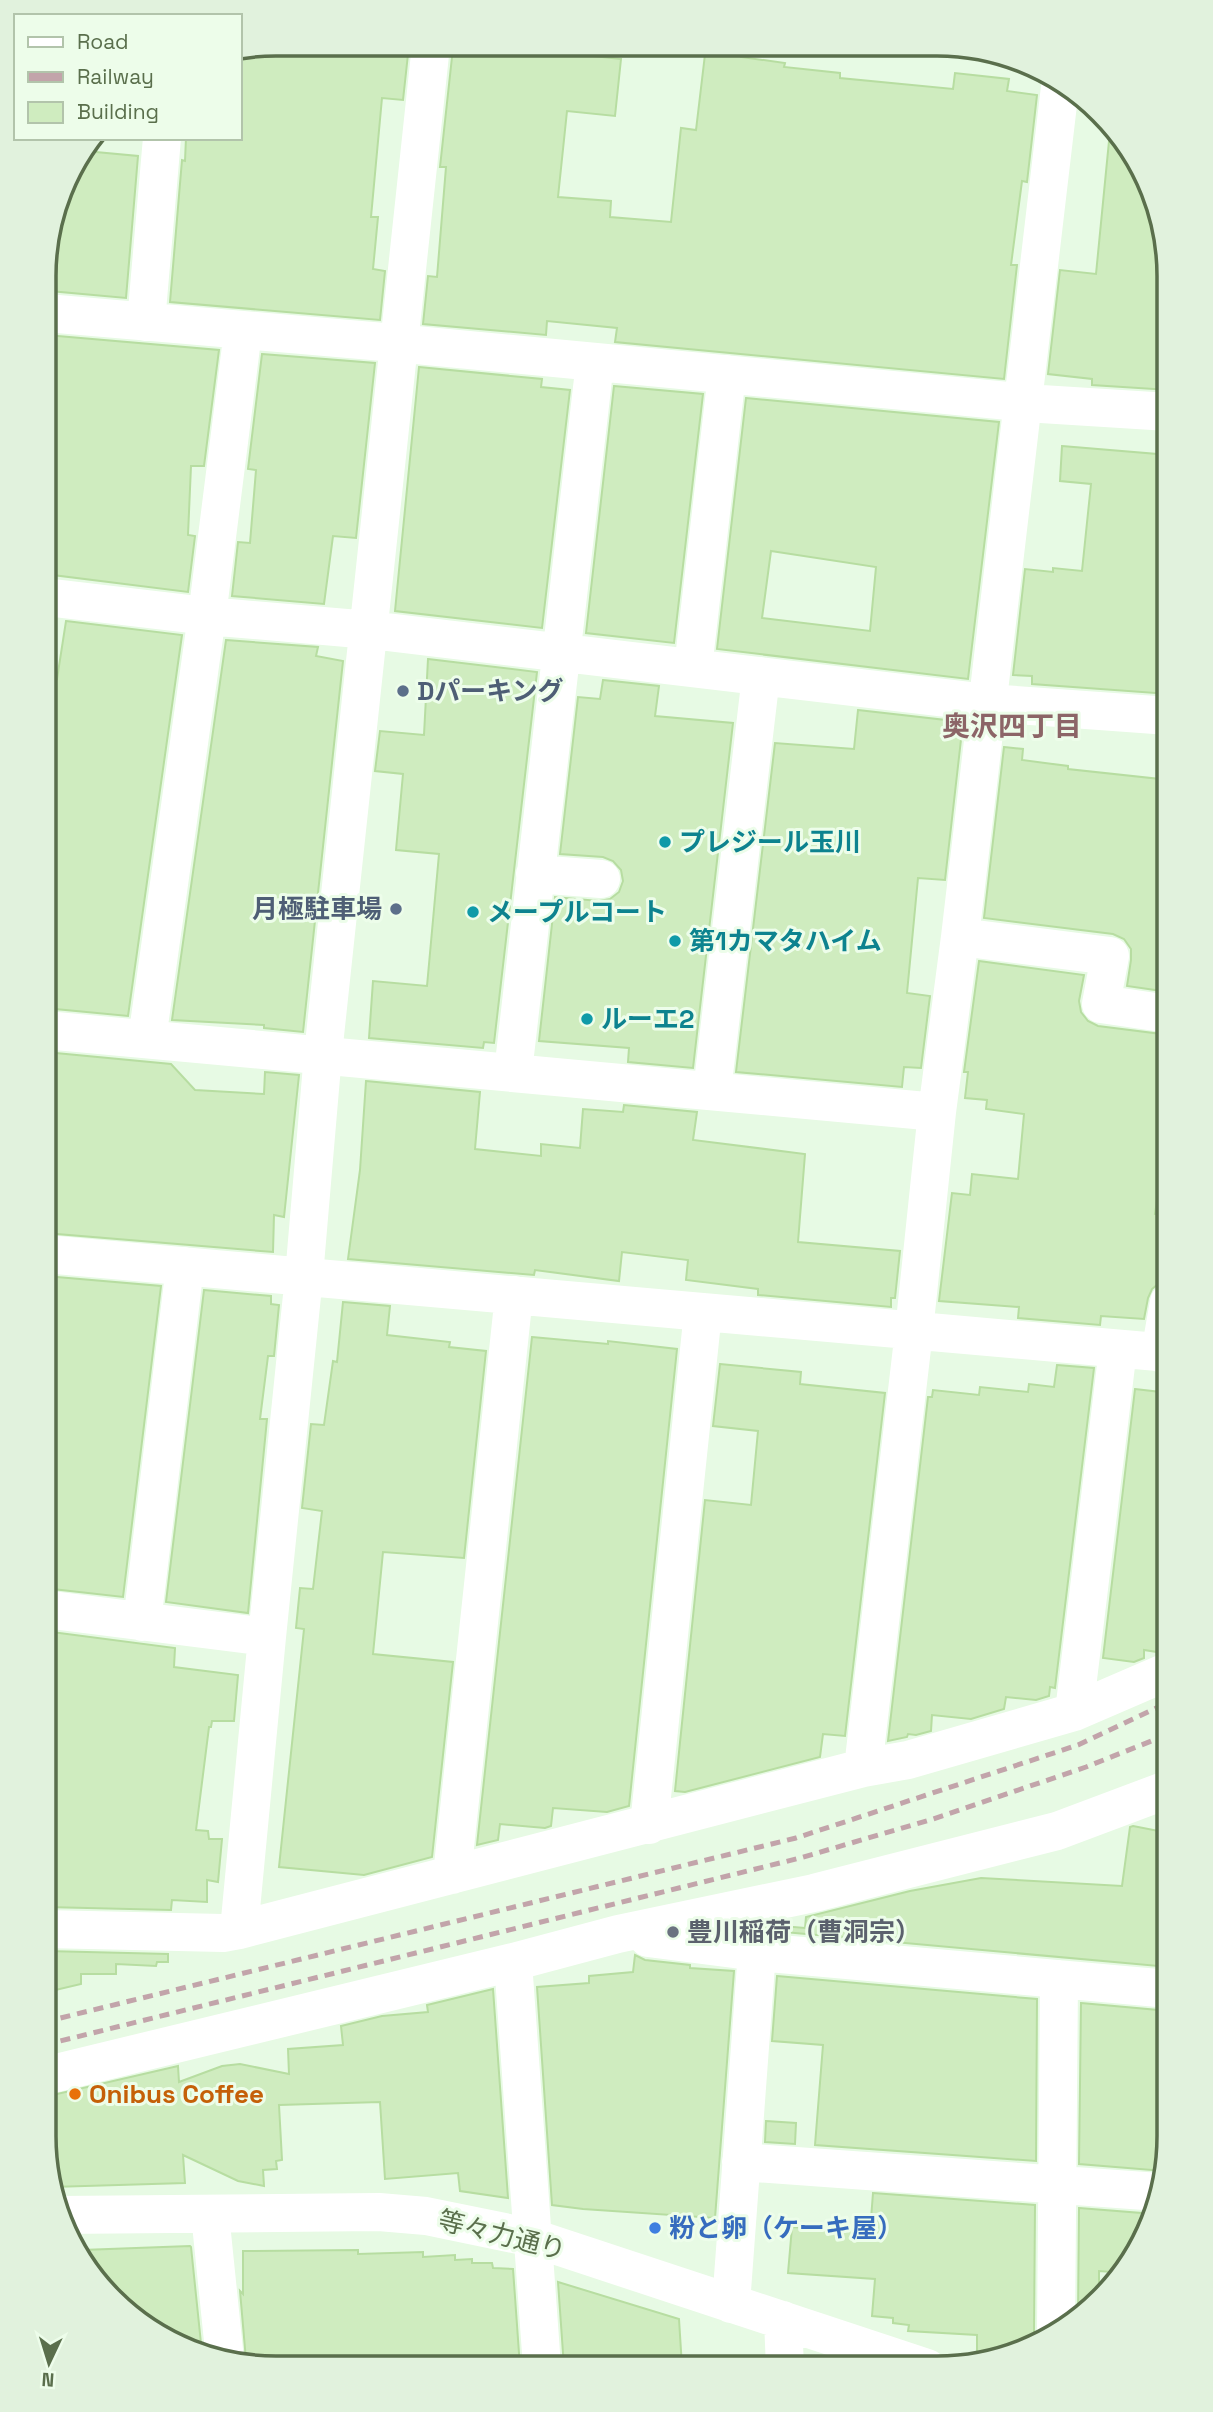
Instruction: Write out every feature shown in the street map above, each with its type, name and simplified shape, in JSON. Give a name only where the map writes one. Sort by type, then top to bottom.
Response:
[{"type":"street","points":[[240,1930],[323,1054],[430,56]]},
{"type":"street","points":[[863,1768],[937,1112],[1059,93]]},
{"type":"street","points":[[146,322],[162,140]]},
{"type":"street","points":[[56,314],[399,343],[1022,402],[1157,411]]},
{"type":"street","points":[[147,1039],[207,616],[243,331]]},
{"type":"street","points":[[513,1072],[595,362]]},
{"type":"street","points":[[693,668],[727,374]]},
{"type":"street","points":[[56,598],[370,631],[988,703],[1157,715]]},
{"type":"street","points":[[712,1091],[761,676]]},
{"type":"street","points":[[535,874],[601,879]]},
{"type":"street","points":[[960,937],[1110,956],[1101,1004],[1157,1012]]},
{"type":"street","points":[[56,1031],[937,1112]]},
{"type":"street","points":[[56,1255],[1157,1352]]},
{"type":"street","points":[[142,1622],[185,1266]]},
{"type":"street","points":[[452,1875],[514,1295]]},
{"type":"street","points":[[649,1825],[704,1312]]},
{"type":"street","points":[[1074,1712],[1118,1349]]},
{"type":"street","points":[[56,1611],[267,1637]]},
{"type":"street","points":[[56,1929],[223,1933],[240,1930],[863,1768],[908,1760],[1074,1712],[1157,1676]]},
{"type":"street","points":[[56,2073],[618,1934],[814,1893],[1057,1831],[1157,1793]]},
{"type":"street","points":[[618,1934],[757,1952],[1157,1988]]},
{"type":"street","points":[[731,2304],[757,1952]]},
{"type":"street","points":[[513,1962],[541,2356]]},
{"type":"street","points":[[1056,2321],[1059,1979]]},
{"type":"street","points":[[741,2162],[1149,2191]]},
{"type":"street","name":"等々力通り","points":[[71,2215],[379,2212],[426,2216],[533,2238],[891,2356]]},
{"type":"street","points":[[210,2214],[224,2349]]},
{"type":"street","points":[[783,2320],[784,2356]]},
{"type":"building","points":[[262,56],[408,56],[403,100],[382,98],[371,217],[378,217],[373,269],[385,271],[380,320],[170,302],[182,160],[185,161],[186,140],[242,140],[242,59]]},
{"type":"building","points":[[452,56],[593,56],[621,59],[615,116],[567,111],[558,197],[611,201],[610,217],[671,222],[681,128],[696,130],[705,56],[741,56],[785,63],[784,67],[840,73],[840,78],[953,89],[955,73],[1009,79],[1007,91],[1037,95],[1027,182],[1022,181],[1011,265],[1017,265],[1004,379],[615,342],[617,328],[547,321],[546,335],[423,324],[428,276],[437,277],[446,167],[440,167]]},
{"type":"building","points":[[1109,140],[1134,179],[1145,205],[1155,247],[1157,389],[1092,385],[1092,379],[1048,374],[1060,270],[1096,274]]},
{"type":"building","points":[[95,152],[138,156],[126,298],[56,292],[60,233],[73,192]]},
{"type":"building","points":[[56,336],[219,350],[204,466],[191,466],[188,535],[195,536],[188,592],[56,575]]},
{"type":"building","points":[[262,354],[375,363],[356,538],[333,536],[324,604],[232,596],[238,542],[250,543],[256,470],[248,469]]},
{"type":"building","points":[[419,367],[542,379],[541,387],[570,390],[542,628],[395,611]]},
{"type":"building","points":[[614,386],[703,394],[674,643],[586,633]]},
{"type":"building","points":[[746,398],[999,422],[968,679],[717,649]],"holes":[[[771,551],[876,567],[870,631],[762,618]]]},
{"type":"building","points":[[1062,446],[1157,454],[1157,693],[1032,684],[1032,676],[1013,675],[1025,569],[1082,571],[1091,484],[1060,481]]},
{"type":"building","points":[[66,621],[182,635],[128,1016],[56,1009],[57,679]]},
{"type":"building","points":[[226,640],[318,647],[316,656],[343,661],[303,1032],[264,1028],[264,1025],[172,1020]]},
{"type":"building","points":[[428,659],[537,672],[494,1043],[484,1042],[483,1048],[369,1038],[373,981],[427,986],[439,854],[396,850],[403,774],[375,771],[380,731],[424,735]]},
{"type":"building","points":[[603,680],[659,686],[655,716],[733,723],[693,1068],[628,1062],[629,1048],[539,1041],[555,897],[599,901],[610,899],[619,892],[623,881],[621,870],[613,861],[603,857],[560,854],[578,697],[600,699]]},
{"type":"building","points":[[858,710],[963,722],[945,880],[918,878],[907,993],[930,996],[921,1068],[904,1067],[902,1087],[736,1072],[775,743],[854,749]]},
{"type":"building","points":[[1004,747],[1023,749],[1022,760],[1068,766],[1068,769],[1157,779],[1157,990],[1127,986],[1131,949],[1124,939],[1113,934],[984,918]]},
{"type":"building","points":[[979,961],[1084,975],[1079,1001],[1081,1012],[1088,1021],[1098,1026],[1157,1033],[1157,1285],[1148,1298],[1144,1319],[1101,1316],[1100,1325],[1018,1318],[1019,1307],[939,1301],[952,1193],[970,1195],[972,1174],[1018,1179],[1024,1114],[986,1109],[987,1100],[965,1098],[968,1072],[964,1072]]},
{"type":"building","points":[[56,1053],[171,1064],[195,1090],[264,1094],[265,1072],[299,1075],[284,1217],[274,1215],[273,1252],[56,1234]]},
{"type":"building","points":[[366,1081],[480,1092],[475,1149],[541,1156],[541,1144],[580,1148],[583,1109],[623,1112],[624,1105],[697,1112],[693,1140],[805,1154],[798,1242],[900,1251],[895,1298],[891,1298],[891,1307],[758,1295],[758,1289],[686,1280],[688,1260],[622,1252],[619,1281],[535,1270],[534,1275],[348,1259],[360,1170]]},
{"type":"building","points":[[56,1277],[161,1286],[123,1597],[56,1589]]},
{"type":"building","points":[[204,1290],[271,1296],[271,1304],[279,1305],[274,1356],[268,1356],[260,1419],[267,1419],[248,1613],[166,1602]]},
{"type":"building","points":[[343,1302],[390,1306],[387,1335],[450,1342],[449,1347],[486,1351],[464,1558],[383,1552],[373,1654],[453,1662],[432,1857],[364,1875],[279,1867],[304,1629],[296,1628],[300,1588],[313,1589],[322,1511],[302,1508],[311,1424],[324,1425],[333,1361],[337,1362]]},
{"type":"building","points":[[532,1337],[608,1344],[608,1341],[677,1349],[629,1806],[607,1812],[553,1808],[551,1826],[545,1828],[500,1824],[498,1840],[477,1845]]},
{"type":"building","points":[[720,1364],[801,1372],[800,1384],[885,1393],[845,1736],[823,1734],[820,1757],[685,1792],[675,1791],[705,1500],[751,1505],[758,1431],[713,1426]]},
{"type":"building","points":[[1057,1365],[1094,1368],[1055,1688],[1050,1687],[1049,1696],[1036,1700],[1006,1697],[1004,1709],[971,1719],[932,1715],[931,1731],[908,1734],[907,1737],[888,1741],[928,1397],[932,1397],[933,1390],[979,1395],[980,1387],[1028,1392],[1029,1384],[1054,1387]]},
{"type":"building","points":[[1135,1389],[1157,1392],[1157,1652],[1144,1650],[1144,1658],[1134,1662],[1103,1658]]},
{"type":"building","points":[[56,1633],[175,1648],[174,1667],[238,1675],[234,1721],[212,1721],[209,1727],[196,1830],[208,1831],[209,1839],[222,1839],[218,1882],[207,1880],[207,1902],[172,1900],[171,1910],[56,1907]]},
{"type":"building","points":[[1130,1827],[1157,1831],[1157,1966],[761,1930],[762,1926],[770,1925],[805,1928],[806,1917],[910,1891],[981,1878],[1122,1886]]},
{"type":"building","points":[[56,1951],[168,1954],[168,1962],[157,1962],[156,1966],[116,1964],[116,1974],[81,1974],[81,1984],[56,1990]]},
{"type":"building","points":[[635,1955],[645,1960],[690,1965],[690,1968],[734,1971],[715,2218],[552,2205],[537,1987],[589,1983],[589,1976],[633,1972]]},
{"type":"building","points":[[777,1976],[1037,1999],[1036,2161],[815,2145],[823,2045],[772,2041]]},
{"type":"building","points":[[493,1989],[508,2198],[460,2191],[458,2173],[385,2179],[380,2102],[279,2105],[282,2160],[276,2161],[277,2169],[263,2170],[264,2186],[238,2181],[183,2155],[185,2183],[62,2187],[56,2150],[56,2094],[178,2066],[179,2082],[222,2066],[240,2064],[289,2074],[288,2049],[343,2045],[341,2026],[382,2016],[428,2012],[427,2005]]},
{"type":"building","points":[[1081,2003],[1157,2010],[1157,2150],[1154,2170],[1079,2164]]},
{"type":"building","points":[[766,2121],[796,2123],[795,2144],[765,2142]]},
{"type":"building","points":[[873,2193],[1035,2205],[1034,2333],[1008,2344],[977,2352],[977,2335],[908,2331],[909,2325],[893,2323],[893,2318],[872,2316],[875,2279],[788,2273],[792,2227],[870,2232]]},
{"type":"building","points":[[1079,2208],[1142,2213],[1127,2246],[1111,2270],[1099,2271],[1099,2285],[1078,2304]]},
{"type":"building","points":[[190,2246],[201,2342],[166,2326],[120,2292],[88,2250]]},
{"type":"building","points":[[358,2250],[358,2254],[423,2252],[423,2257],[455,2255],[455,2260],[472,2259],[472,2263],[492,2263],[493,2268],[513,2269],[519,2356],[245,2354],[240,2291],[243,2294],[243,2251]]},
{"type":"building","points":[[558,2282],[679,2319],[681,2356],[563,2356]]},
{"type":"railway","points":[[56,2019],[796,1838],[1078,1745],[1157,1708]]},
{"type":"railway","points":[[56,2042],[800,1858],[933,1819],[1086,1767],[1157,1739]]},
{"type":"place","name":"Dパーキング","points":[[403,691]]},
{"type":"place","name":"プレジール玉川","points":[[665,842]]},
{"type":"place","name":"月極駐車場","points":[[396,909]]},
{"type":"place","name":"メープルコート","points":[[473,912]]},
{"type":"place","name":"第1カマタハイム","points":[[675,941]]},
{"type":"place","name":"ルーエ2","points":[[587,1019]]},
{"type":"place","name":"豊川稲荷（曹洞宗）","points":[[673,1932]]},
{"type":"place","name":"Onibus Coffee","points":[[75,2094]]},
{"type":"place","name":"粉と卵（ケーキ屋）","points":[[655,2228]]},
{"type":"district","name":"奥沢四丁目","points":[[1012,726]]}]
